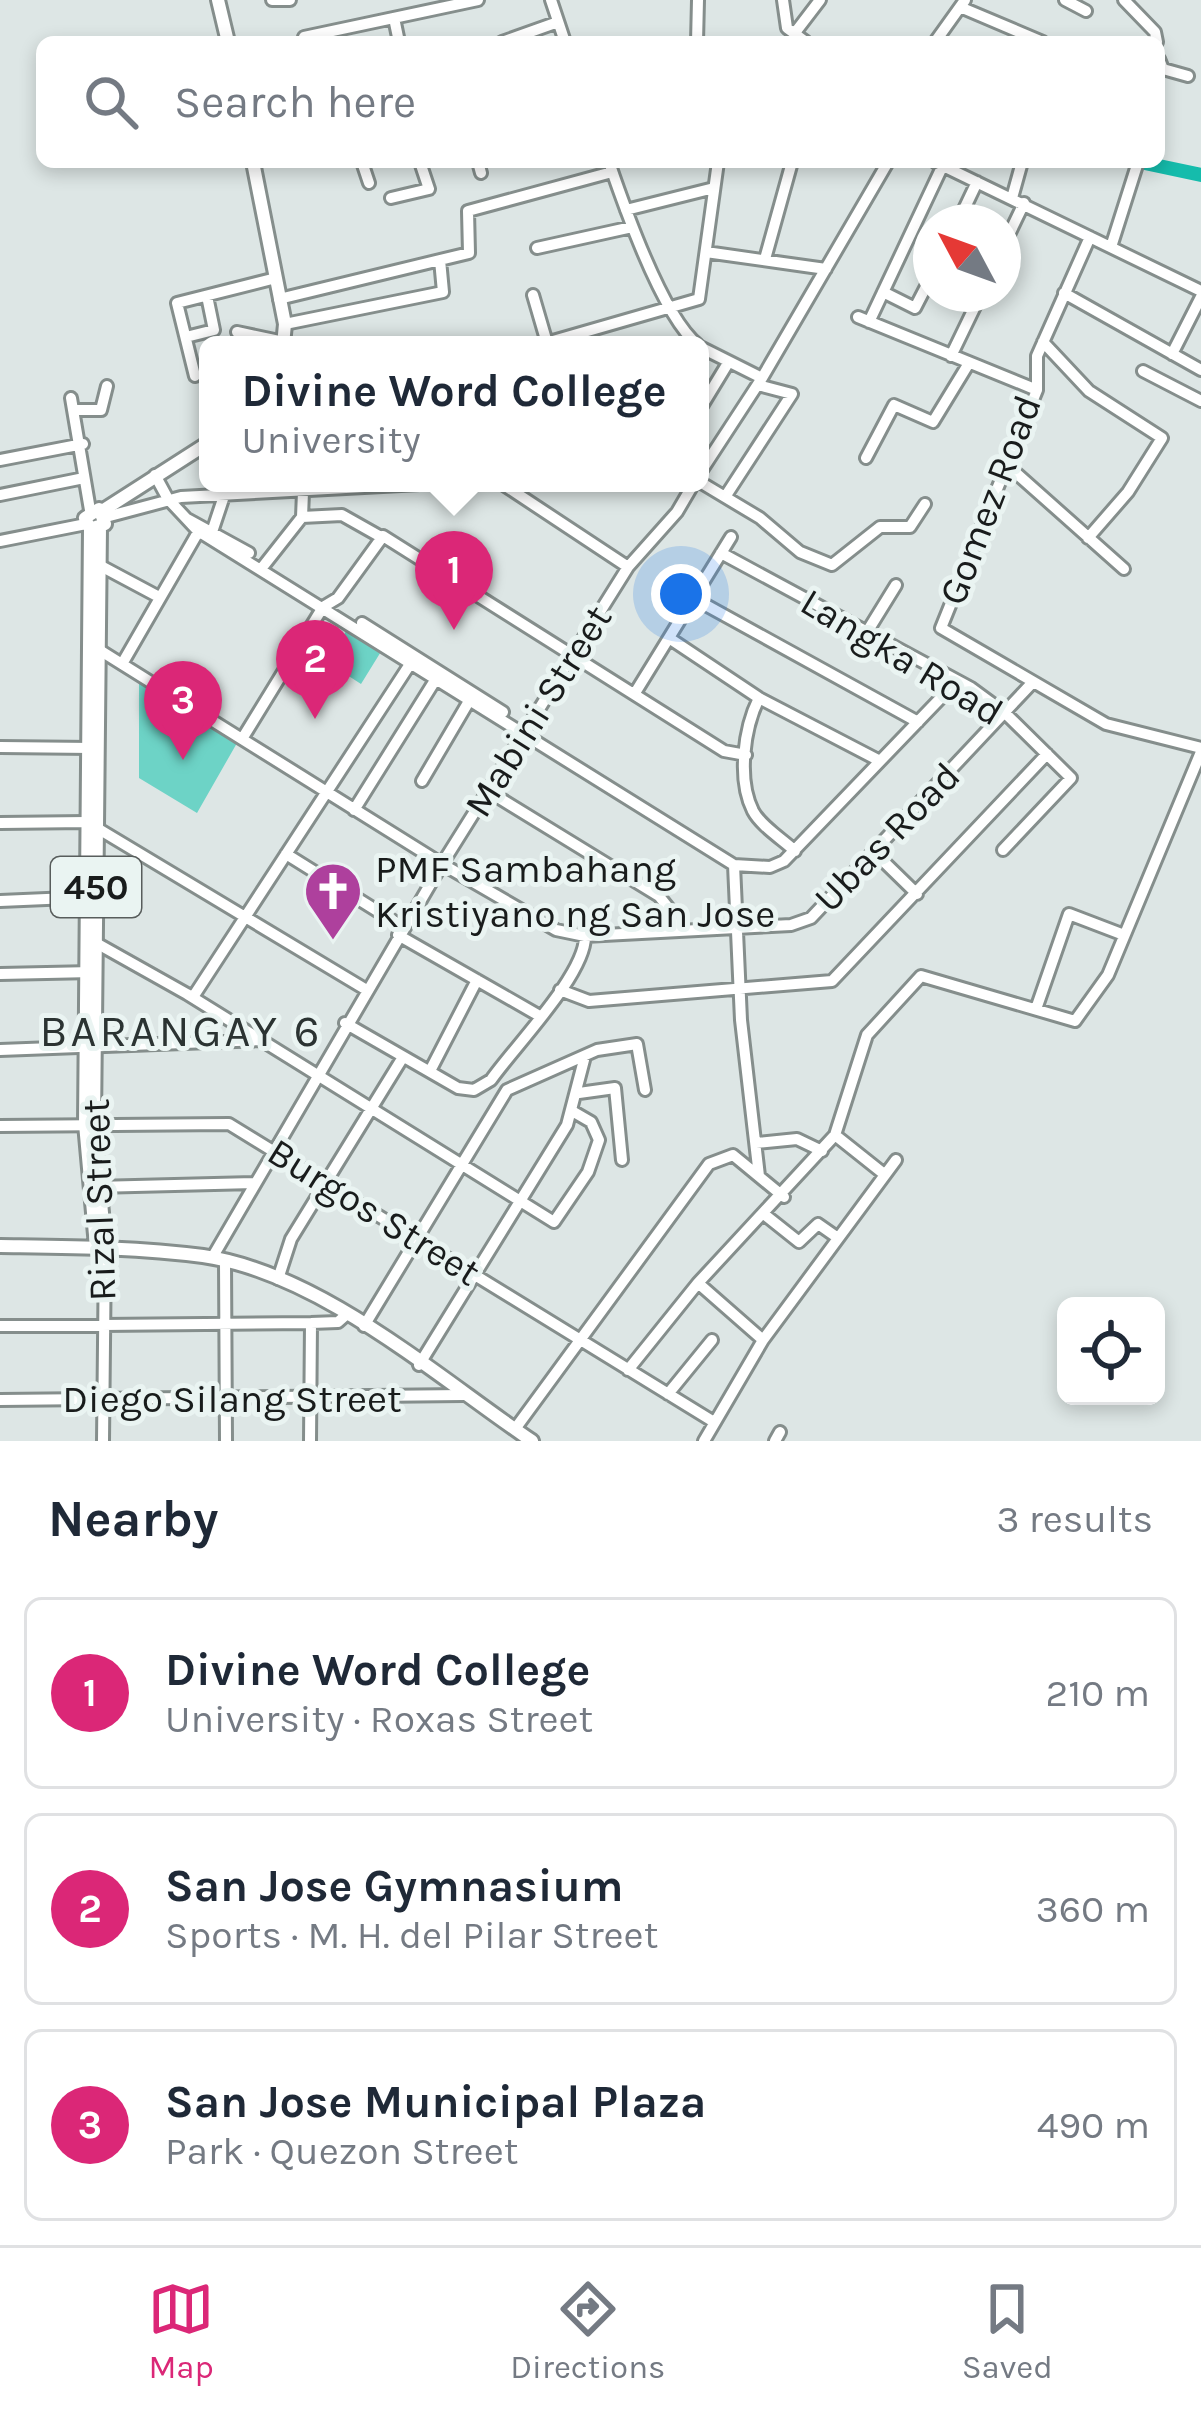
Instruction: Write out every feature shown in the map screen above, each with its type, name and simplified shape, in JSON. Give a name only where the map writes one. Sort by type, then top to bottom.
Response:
[{"type":"main road","points":[[218,0],[227,36]]},
{"type":"main road","points":[[254,168],[284,336]]},
{"type":"main road","points":[[96,520],[199,448]]},
{"type":"main road","name":"Rizal Street","points":[[93,646],[99,565],[96,520]]},
{"type":"main road","name":"Rizal Street","points":[[96,520],[90,1124],[101,1245]]},
{"type":"main road","points":[[0,1244],[101,1245],[213,1259],[278,1279],[346,1314],[511,1432],[532,1441]]},
{"type":"street","points":[[272,0],[290,0]]},
{"type":"street","points":[[338,36],[478,0]]},
{"type":"street","points":[[551,0],[563,36]]},
{"type":"street","points":[[698,0],[698,36]]},
{"type":"street","points":[[783,0],[784,21],[797,36]]},
{"type":"street","points":[[794,34],[820,0]]},
{"type":"street","points":[[1065,0],[1086,11]]},
{"type":"street","points":[[1124,0],[1156,36]]},
{"type":"street","points":[[939,36],[963,3],[1010,36]]},
{"type":"street","points":[[394,19],[398,36]]},
{"type":"street","points":[[520,36],[558,22]]},
{"type":"street","points":[[1165,70],[1188,76]]},
{"type":"street","points":[[364,168],[369,183]]},
{"type":"street","points":[[392,198],[428,189],[422,168]]},
{"type":"street","points":[[280,299],[472,249],[468,211],[607,168]]},
{"type":"street","points":[[610,168],[632,227],[687,336]]},
{"type":"street","points":[[570,336],[701,294],[717,168]]},
{"type":"street","points":[[765,259],[790,168]]},
{"type":"street","name":"Mabini Street","points":[[709,462],[884,168]]},
{"type":"street","points":[[937,168],[883,292],[864,320],[1037,390]]},
{"type":"street","points":[[947,168],[1201,294],[1172,354]]},
{"type":"street","points":[[1017,204],[1021,168]]},
{"type":"street","points":[[1111,247],[1136,168]]},
{"type":"street","points":[[967,204],[977,182]]},
{"type":"street","points":[[626,210],[715,188]]},
{"type":"street","points":[[537,248],[632,227]]},
{"type":"street","name":"Gomez Road","points":[[1090,236],[1037,356],[1037,390],[941,628],[1019,669],[1110,726],[1201,750]]},
{"type":"street","points":[[706,252],[826,268]]},
{"type":"street","points":[[284,324],[443,292],[440,260]]},
{"type":"street","points":[[196,376],[177,303],[276,278]]},
{"type":"street","points":[[883,292],[913,307]]},
{"type":"street","points":[[1064,293],[1201,370]]},
{"type":"street","points":[[533,295],[541,336]]},
{"type":"street","points":[[186,337],[214,330],[207,296]]},
{"type":"street","points":[[951,356],[972,312]]},
{"type":"street","points":[[237,332],[253,336]]},
{"type":"street","points":[[1043,342],[1089,391],[1162,438],[1128,492],[1088,538]]},
{"type":"street","points":[[709,353],[792,394],[725,497]]},
{"type":"street","points":[[709,394],[728,363]]},
{"type":"street","points":[[866,458],[894,405],[933,422],[969,363]]},
{"type":"street","points":[[1143,370],[1201,400]]},
{"type":"street","points":[[96,520],[84,478],[83,444],[73,404],[100,410],[106,386]]},
{"type":"street","points":[[0,460],[83,444]]},
{"type":"street","points":[[1006,465],[1124,569]]},
{"type":"street","points":[[155,475],[183,518],[414,659],[734,865],[775,866],[795,851],[957,681]]},
{"type":"street","points":[[0,494],[84,478]]},
{"type":"street","points":[[709,486],[800,552],[832,565],[880,527],[910,527],[926,504]]},
{"type":"street","points":[[0,541],[167,499],[254,492]]},
{"type":"street","points":[[263,567],[302,517],[303,492]]},
{"type":"street","points":[[346,518],[349,492]]},
{"type":"street","points":[[515,492],[628,567]]},
{"type":"street","name":"Mabini Street","points":[[226,1441],[224,1323],[213,1259],[400,931],[628,567],[690,492]]},
{"type":"street","points":[[122,664],[224,496]]},
{"type":"street","points":[[302,517],[346,518],[724,751],[746,755]]},
{"type":"street","points":[[242,739],[326,605],[381,537]]},
{"type":"street","points":[[635,693],[731,537]]},
{"type":"street","name":"Langka Road","points":[[722,554],[957,681],[1005,712],[1071,778],[1003,850]]},
{"type":"street","points":[[99,565],[159,598]]},
{"type":"street","points":[[867,632],[896,585]]},
{"type":"street","points":[[693,598],[918,722]]},
{"type":"street","points":[[669,638],[759,698],[880,761]]},
{"type":"street","name":"Ubas Road","points":[[93,646],[442,864],[556,930],[586,936],[804,922],[875,853],[1033,682]]},
{"type":"street","points":[[193,997],[414,659]]},
{"type":"street","points":[[353,810],[439,675]]},
{"type":"street","points":[[422,781],[472,696]]},
{"type":"street","points":[[759,698],[748,719],[746,755],[755,815],[795,851]]},
{"type":"street","points":[[0,747],[92,748]]},
{"type":"street","points":[[628,1370],[698,1283],[784,1197],[835,1135],[867,1035],[921,976],[1075,1021],[1108,975],[1201,750]]},
{"type":"street","points":[[560,990],[589,1000],[832,981],[1047,754]]},
{"type":"street","points":[[488,791],[659,896],[671,911],[673,931]]},
{"type":"street","points":[[0,823],[92,825],[365,989]]},
{"type":"street","points":[[875,853],[917,894]]},
{"type":"street","points":[[286,854],[538,1015]]},
{"type":"street","points":[[734,865],[739,991],[759,1176]]},
{"type":"street","points":[[0,901],[91,897]]},
{"type":"street","points":[[1036,1010],[1069,914],[1124,935]]},
{"type":"street","points":[[345,1022],[466,1089],[490,1080],[560,990],[586,949],[586,936]]},
{"type":"street","points":[[91,940],[372,1106],[554,1222],[589,1172],[597,1131],[572,1112]]},
{"type":"street","points":[[0,974],[91,972]]},
{"type":"street","points":[[430,1071],[477,980]]},
{"type":"street","points":[[0,1050],[261,1040]]},
{"type":"street","points":[[364,1326],[507,1090],[584,1060],[597,1050],[638,1045],[645,1090]]},
{"type":"street","points":[[278,1279],[291,1239],[403,1057]]},
{"type":"street","points":[[419,1364],[478,1277],[487,1249],[572,1112],[584,1060]]},
{"type":"street","points":[[490,1080],[507,1090]]},
{"type":"street","points":[[579,1093],[614,1088],[622,1160]]},
{"type":"street","name":"Burgos Street","points":[[0,1126],[222,1122],[714,1422]]},
{"type":"street","points":[[835,1135],[884,1174]]},
{"type":"street","points":[[757,1143],[796,1139],[822,1150]]},
{"type":"street","points":[[511,1432],[709,1164],[733,1155],[784,1197]]},
{"type":"street","points":[[704,1441],[763,1340],[896,1160]]},
{"type":"street","points":[[96,1187],[254,1183]]},
{"type":"street","points":[[765,1215],[799,1243],[818,1223],[838,1238]]},
{"type":"street","name":"Rizal Street","points":[[101,1245],[103,1441]]},
{"type":"street","points":[[698,1283],[763,1340]]},
{"type":"street","points":[[0,1326],[311,1323],[338,1322],[346,1314]]},
{"type":"street","points":[[310,1441],[311,1323]]},
{"type":"street","points":[[668,1394],[712,1340]]},
{"type":"street","name":"Diego Silang Street","points":[[0,1400],[464,1395]]},
{"type":"green space","points":[[348,628],[382,650],[361,684],[327,662]]},
{"type":"green space","points":[[139,680],[237,743],[197,813],[139,778]]},
{"type":"waterway","points":[[1165,167],[1201,175]]},
{"type":"place","name":"Divine Word College","points":[[454,630]]},
{"type":"place","name":"San Jose Gymnasium","points":[[315,719]]},
{"type":"place","name":"San Jose Municipal Plaza","points":[[183,760]]},
{"type":"place","name":"PMF Sambahang Kristiyano ng San Jose","points":[[333,942]]},
{"type":"district","name":"BARANGAY 6","points":[[181,1031]]}]
